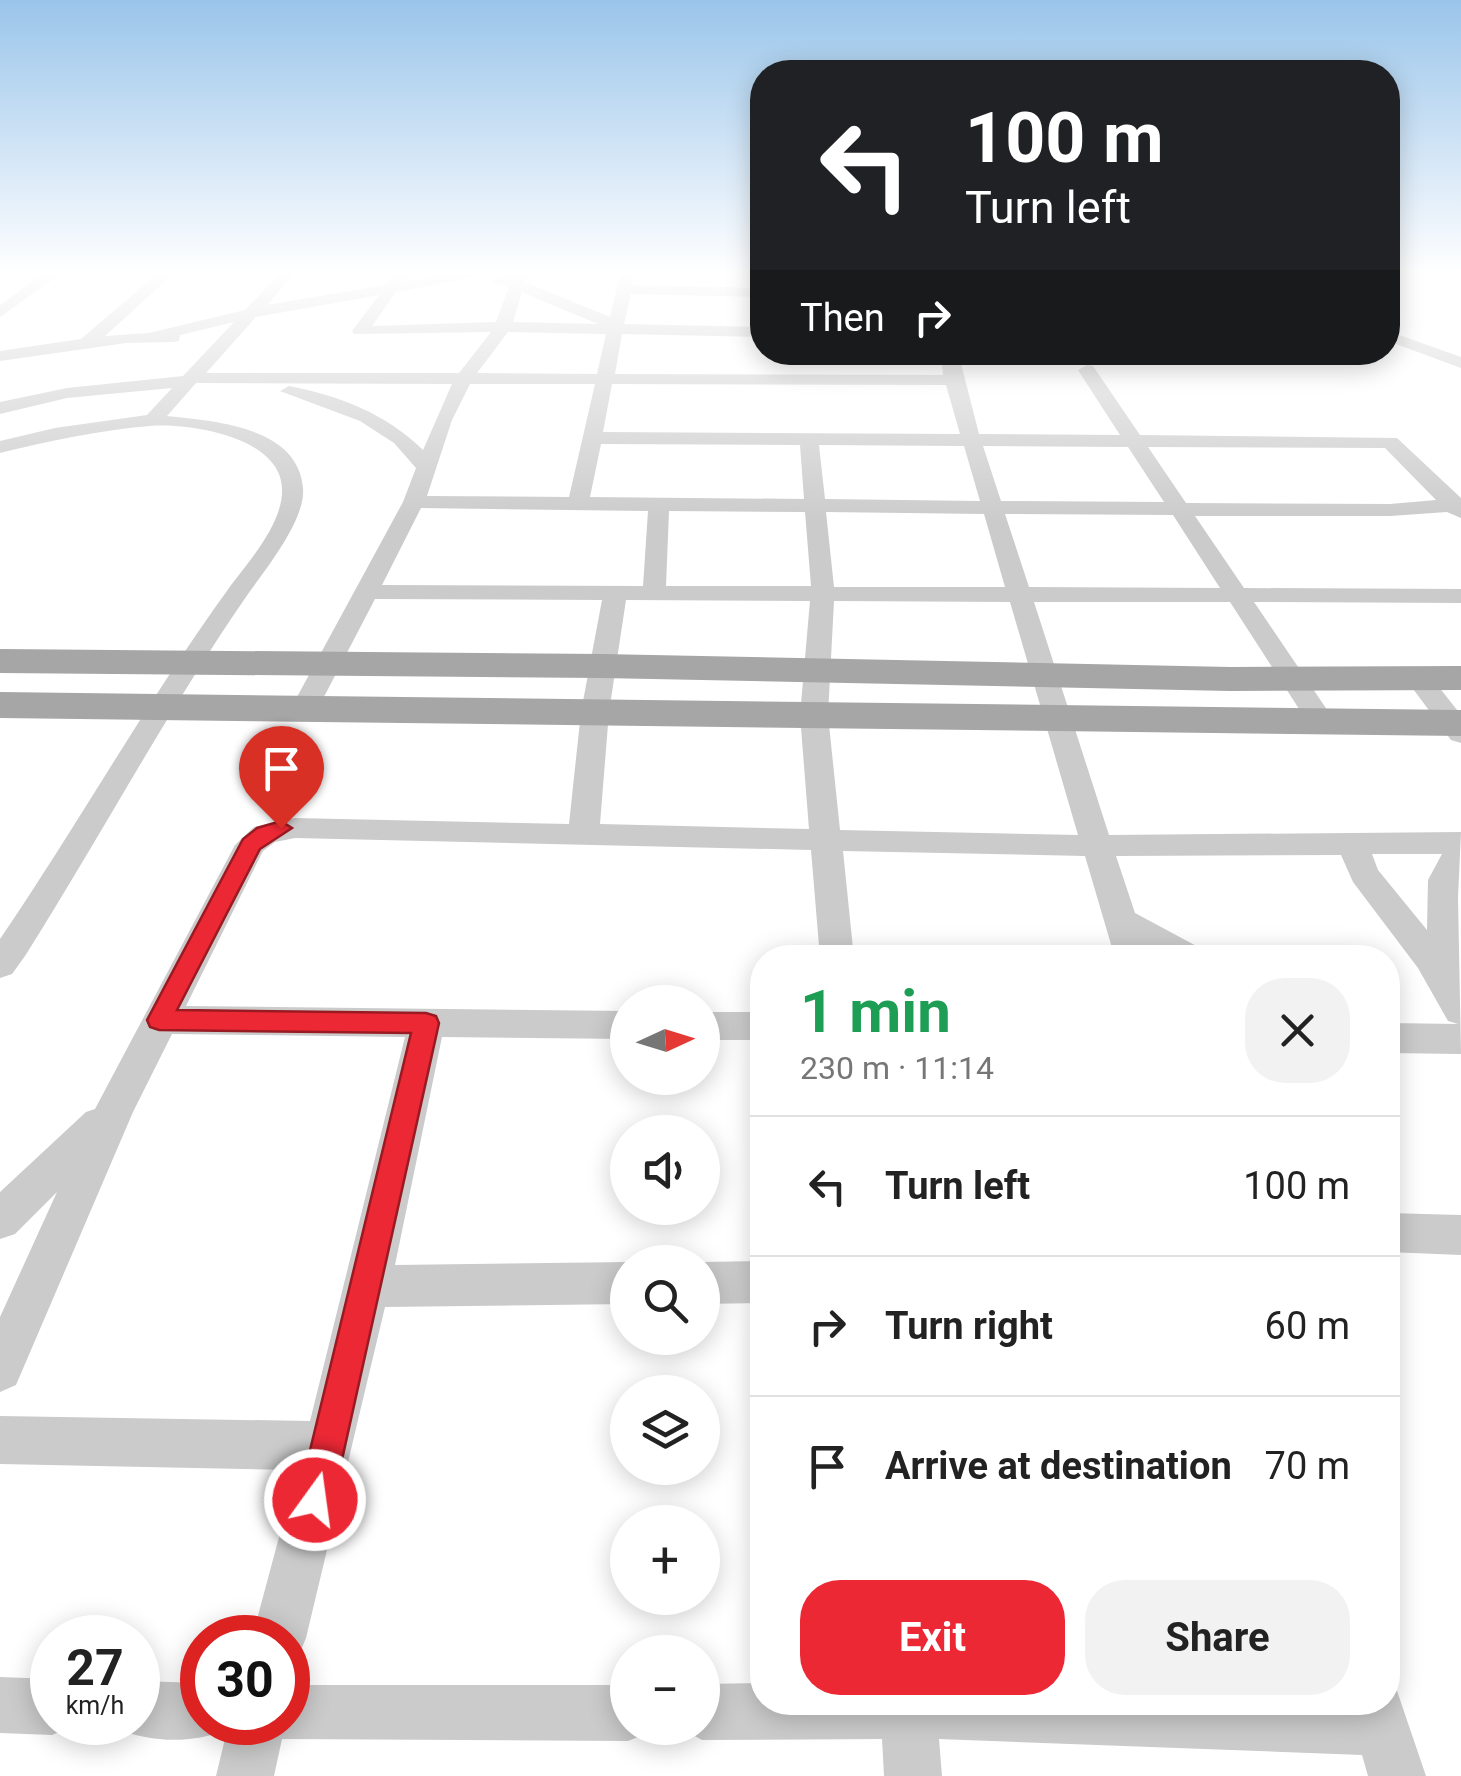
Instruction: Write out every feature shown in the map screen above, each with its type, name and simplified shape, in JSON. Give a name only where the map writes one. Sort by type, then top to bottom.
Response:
[{"type":"main road","points":[[0,661],[1461,678]]},
{"type":"main road","points":[[0,706],[1458,727]]},
{"type":"street","points":[[153,420],[210,358]]},
{"type":"street","points":[[305,708],[414,502],[443,420],[463,380],[480,358]]},
{"type":"street","points":[[578,503],[609,358]]},
{"type":"street","points":[[324,379],[336,363]]},
{"type":"street","points":[[951,365],[1128,945]]},
{"type":"street","points":[[1087,370],[1322,723]]},
{"type":"street","points":[[246,378],[336,403],[367,416],[398,434],[428,470]]},
{"type":"street","points":[[0,408],[67,393],[190,379],[953,380]]},
{"type":"street","points":[[0,447],[55,434],[153,420],[236,432],[265,444],[282,459],[293,487],[289,507],[256,567],[159,706],[0,964]]},
{"type":"street","points":[[594,438],[1390,442],[1458,507]]},
{"type":"street","points":[[809,440],[822,592],[814,715],[836,945]]},
{"type":"street","points":[[414,502],[1182,510],[1458,507]]},
{"type":"street","points":[[654,593],[658,503]]},
{"type":"street","points":[[366,592],[1461,596]]},
{"type":"street","points":[[584,831],[595,712],[616,593]]},
{"type":"street","points":[[1418,678],[1458,727]]},
{"type":"street","points":[[0,1369],[114,1110],[251,844],[265,834],[295,828],[584,831],[1096,846],[1461,843]]},
{"type":"street","points":[[1352,842],[1364,874],[1408,928],[1461,1011]]},
{"type":"street","points":[[1461,852],[1448,866],[1441,889],[1446,951],[1461,992]]},
{"type":"street","points":[[1121,920],[1166,945]]},
{"type":"street","points":[[159,1020],[610,1025]]},
{"type":"street","points":[[285,1615],[368,1286],[426,1023]]},
{"type":"street","points":[[720,1026],[750,1026]]},
{"type":"street","points":[[1400,1038],[1461,1039]]},
{"type":"street","points":[[0,1220],[114,1110]]},
{"type":"street","points":[[1400,1233],[1461,1235]]},
{"type":"street","points":[[720,1283],[750,1282]]},
{"type":"street","points":[[368,1286],[610,1284]]},
{"type":"street","points":[[0,1440],[329,1446]]},
{"type":"street","points":[[0,1705],[30,1706]]},
{"type":"street","points":[[310,1713],[610,1712]]},
{"type":"street","points":[[720,1712],[750,1712]]},
{"type":"street","points":[[908,1715],[913,1776]]},
{"type":"street","points":[[1119,1715],[1384,1735]]},
{"type":"street","points":[[245,1776],[252,1745]]},
{"type":"route","points":[[281,828],[251,844],[159,1020],[426,1023],[368,1286],[315,1500]]}]
